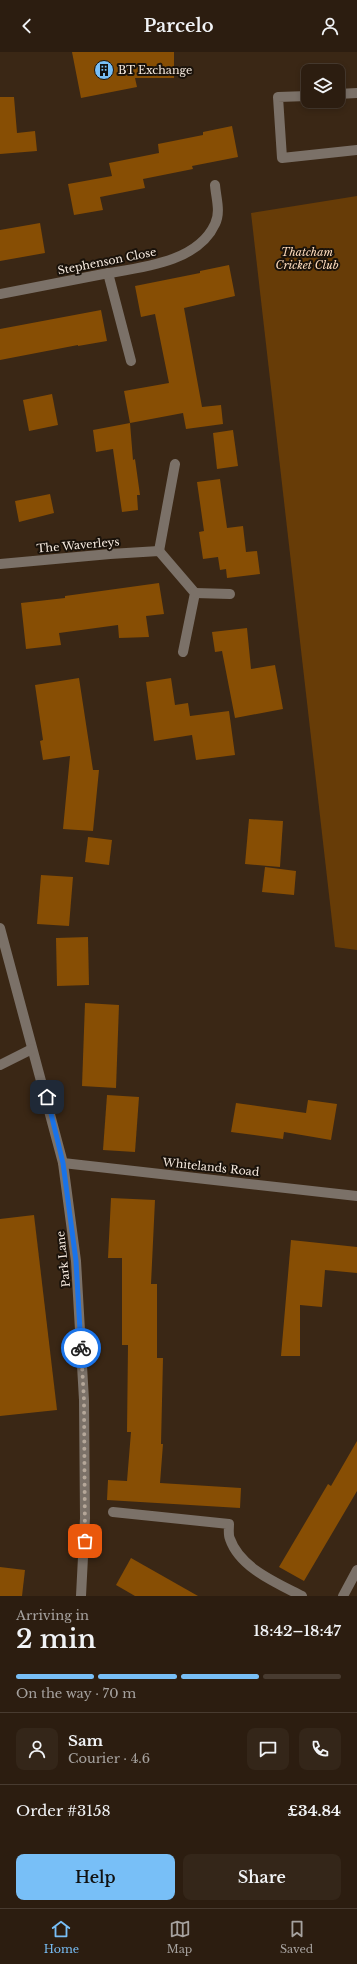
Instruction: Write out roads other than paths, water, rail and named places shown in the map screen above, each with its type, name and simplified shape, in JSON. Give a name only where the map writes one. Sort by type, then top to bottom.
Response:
[{"type":"street","points":[[345,94],[357,93]]},
{"type":"street","points":[[301,96],[278,97],[282,158],[357,150]]},
{"type":"street","name":"Stephenson Close","points":[[0,294],[159,264],[184,253],[211,232],[217,220],[218,213],[215,185]]},
{"type":"street","points":[[108,273],[132,361]]},
{"type":"street","points":[[175,464],[159,551],[194,593],[230,594]]},
{"type":"street","name":"The Waverleys","points":[[0,564],[159,551]]},
{"type":"street","points":[[184,652],[194,593]]},
{"type":"street","name":"Park Lane","points":[[0,928],[32,1049],[47,1097],[63,1163],[76,1261],[84,1400],[85,1518],[81,1596]]},
{"type":"street","points":[[0,1065],[32,1049]]},
{"type":"street","name":"Whitelands Road","points":[[63,1163],[357,1196]]},
{"type":"street","points":[[112,1512],[229,1524],[230,1538],[236,1552],[245,1561],[265,1576],[302,1596]]},
{"type":"street","points":[[343,1596],[357,1570]]},
{"type":"place","name":"BT Exchange","points":[[104,70]]},
{"type":"park label","name":"Thatcham Cricket Club","points":[[307,258]]}]
